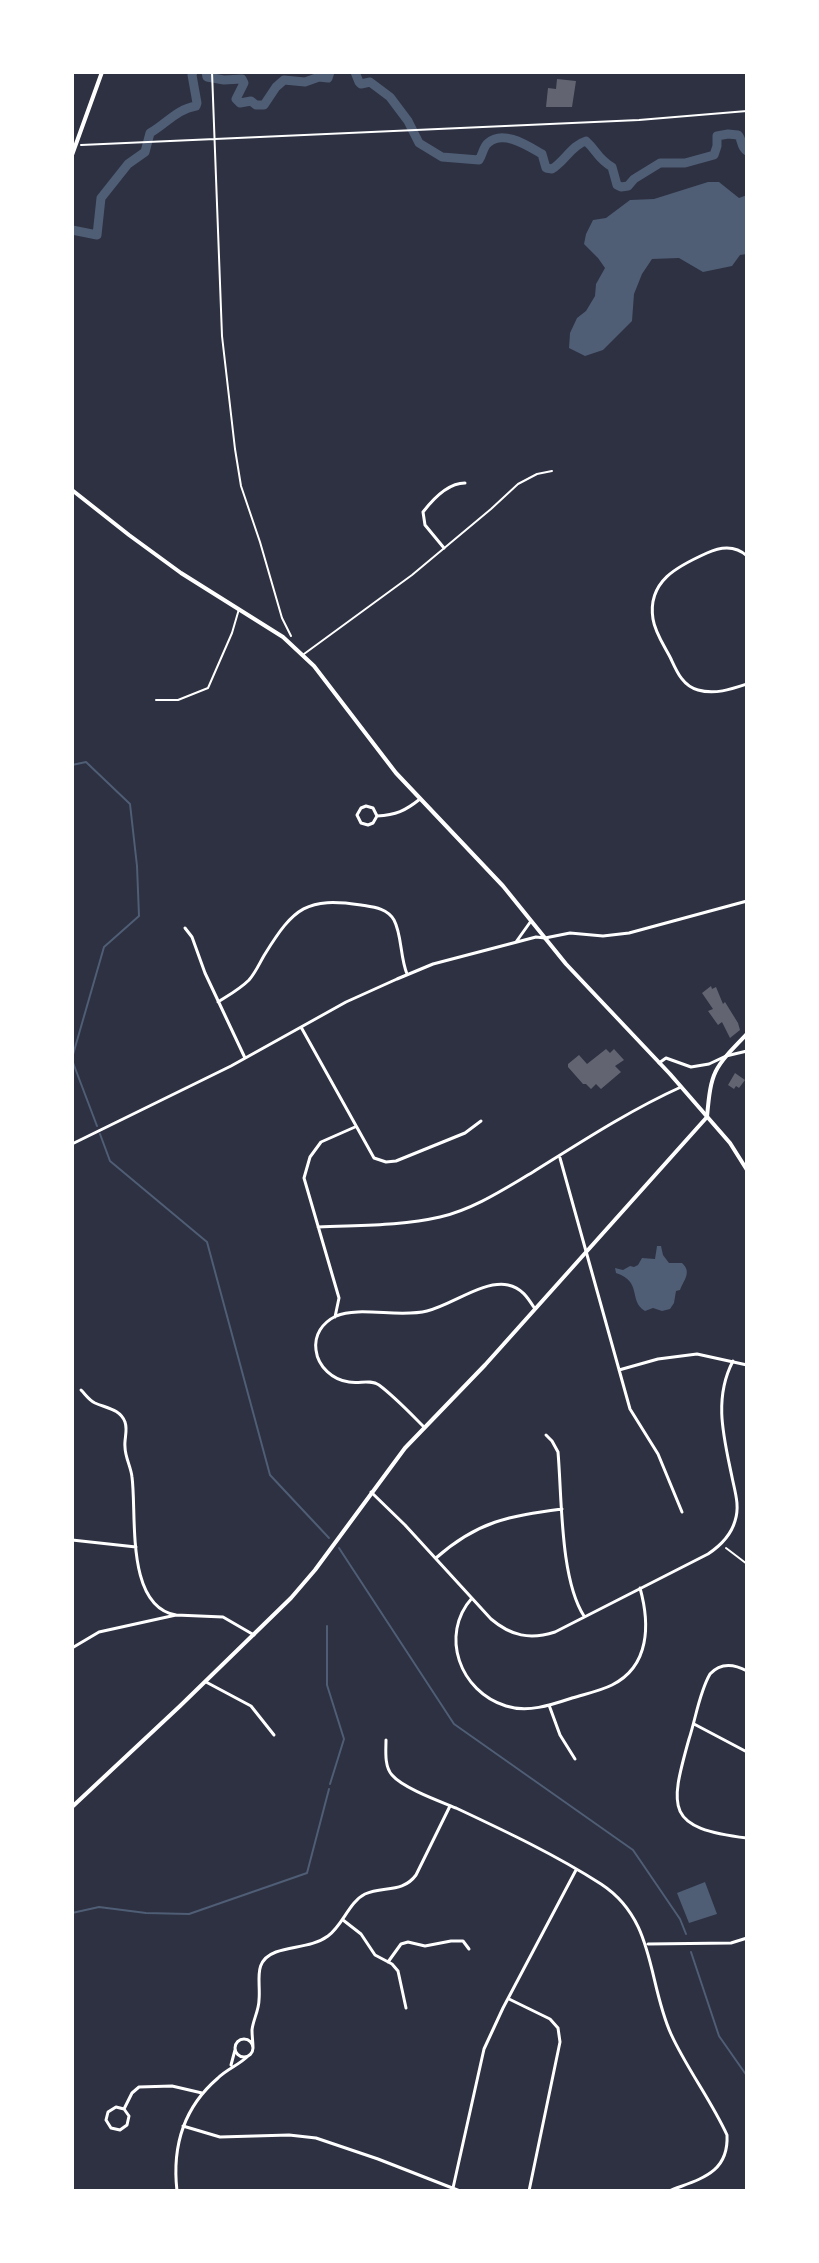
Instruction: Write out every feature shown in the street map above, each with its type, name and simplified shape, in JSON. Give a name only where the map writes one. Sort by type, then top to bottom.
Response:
[{"type":"street","points":[[72,155],[102,72]]},
{"type":"street","points":[[444,548],[425,525],[423,512],[450,486],[465,483]]},
{"type":"street","points":[[72,490],[150,550],[283,637],[303,655],[396,773],[503,886],[566,964],[681,1087],[730,1143],[747,1170]]},
{"type":"street","points":[[747,556],[728,548],[717,549],[678,567],[667,575],[657,589],[653,620],[678,675],[688,686],[714,692],[747,684]]},
{"type":"street","points":[[377,816],[395,815],[420,799]]},
{"type":"street","points":[[366,806],[373,808],[377,816],[373,823],[366,825],[359,821],[357,815],[366,806]]},
{"type":"street","points":[[72,1144],[245,1058],[346,1002],[433,964],[536,937],[570,933],[603,936],[629,933],[747,901]]},
{"type":"street","points":[[218,1002],[251,978],[273,941],[297,914],[318,903],[353,904],[389,914],[396,926],[407,974]]},
{"type":"street","points":[[516,942],[531,921]]},
{"type":"street","points":[[185,928],[192,937],[245,1058]]},
{"type":"street","points":[[301,1027],[374,1158],[391,1162],[465,1133],[481,1121]]},
{"type":"street","points":[[72,1807],[254,1635],[307,1580],[405,1448],[485,1365],[707,1117],[709,1086],[716,1068],[746,1037]]},
{"type":"street","points":[[659,1063],[666,1058],[691,1067],[747,1051]]},
{"type":"street","points":[[318,1227],[440,1217],[488,1198],[681,1087]]},
{"type":"street","points":[[335,1317],[339,1298],[304,1178],[310,1157],[321,1142],[355,1127]]},
{"type":"street","points":[[559,1157],[633,1417],[658,1454],[682,1512]]},
{"type":"street","points":[[424,1427],[374,1382],[351,1382],[330,1374],[318,1358],[316,1347],[322,1327],[335,1317],[352,1313],[415,1313],[436,1308],[488,1286],[501,1284],[517,1288],[527,1295],[535,1309]]},
{"type":"street","points":[[619,1370],[674,1356],[697,1354],[747,1365]]},
{"type":"street","points":[[371,1492],[502,1628],[536,1637],[555,1632],[694,1561],[722,1543],[731,1531],[737,1514],[737,1498],[723,1432],[721,1403],[726,1374],[733,1361]]},
{"type":"street","points":[[81,1390],[92,1401],[117,1412],[125,1421],[125,1449],[132,1476],[136,1547],[142,1584],[162,1610],[176,1615]]},
{"type":"street","points":[[546,1435],[558,1452],[570,1584],[584,1616]]},
{"type":"street","points":[[436,1558],[453,1543],[484,1525],[515,1516],[562,1509]]},
{"type":"street","points":[[72,1540],[136,1547]]},
{"type":"street","points":[[472,1598],[460,1615],[456,1634],[456,1651],[465,1675],[482,1693],[505,1706],[529,1709],[613,1684],[634,1666],[642,1652],[646,1633],[640,1588]]},
{"type":"street","points":[[72,1648],[99,1632],[176,1615],[223,1617],[254,1635]]},
{"type":"street","points":[[747,1671],[738,1666],[725,1665],[713,1670],[707,1679],[677,1786],[677,1800],[687,1820],[700,1829],[723,1836],[747,1838]]},
{"type":"street","points":[[205,1681],[251,1706],[274,1735]]},
{"type":"street","points":[[549,1705],[560,1735],[575,1759]]},
{"type":"street","points":[[694,1724],[747,1752]]},
{"type":"street","points":[[386,1740],[387,1764],[393,1776],[576,1870],[613,1893],[641,1929],[671,2035],[722,2123],[727,2141],[720,2165],[703,2178],[669,2191]]},
{"type":"street","points":[[177,2191],[176,2156],[183,2126],[192,2107],[202,2093],[248,2056],[253,2048],[253,2028],[259,2004],[257,1977],[262,1962],[275,1953],[328,1936],[363,1896],[401,1887],[413,1879],[450,1806]]},
{"type":"street","points":[[453,2188],[484,2049],[576,1870]]},
{"type":"street","points":[[343,1920],[363,1937],[375,1955],[388,1962],[400,1975],[406,2008]]},
{"type":"street","points":[[646,1944],[731,1943],[747,1938]]},
{"type":"street","points":[[388,1962],[401,1944],[408,1942],[425,1946],[457,1940],[463,1941],[469,1949]]},
{"type":"street","points":[[508,1999],[550,2019],[560,2033],[529,2191]]},
{"type":"street","points":[[229,2069],[235,2047],[253,2028]]},
{"type":"street","points":[[240,2039],[249,2040],[253,2048]]},
{"type":"street","points":[[235,2047],[239,2055],[248,2056]]},
{"type":"street","points":[[124,2109],[132,2093],[139,2087],[172,2086],[202,2093]]},
{"type":"street","points":[[116,2107],[124,2109],[129,2116],[127,2125],[120,2130],[111,2128],[106,2120],[108,2112],[116,2107]]},
{"type":"street","points":[[183,2126],[215,2136],[281,2134],[316,2138],[460,2191]]},
{"type":"lane","points":[[303,655],[412,575],[518,484],[537,474],[552,471]]},
{"type":"lane","points":[[156,700],[178,700],[208,688],[239,609]]},
{"type":"path","points":[[212,76],[222,336],[235,449],[241,486],[282,618],[291,636]]},
{"type":"path","points":[[76,145],[639,120],[747,111]]},
{"type":"path","points":[[722,1543],[747,1564]]},
{"type":"water","points":[[708,182],[719,182],[739,198],[747,195],[747,254],[740,255],[732,266],[703,272],[679,258],[652,259],[634,294],[632,321],[603,350],[585,356],[569,348],[570,333],[577,318],[586,311],[595,296],[596,284],[605,268],[584,244],[593,220],[606,218],[630,200],[654,199]]},
{"type":"water","points":[[657,1246],[661,1246],[669,1263],[682,1263],[686,1276],[680,1290],[676,1291],[670,1309],[645,1311],[637,1302],[630,1281],[616,1273],[615,1268],[623,1270],[634,1267],[642,1258],[655,1259]]},
{"type":"water","points":[[705,1882],[717,1914],[689,1923],[677,1893]]},
{"type":"building","points":[[557,79],[576,81],[572,107],[546,107],[548,88],[556,89]]},
{"type":"building","points":[[711,986],[712,989],[716,987],[723,1004],[725,1002],[738,1023],[740,1030],[730,1038],[722,1022],[718,1025],[708,1011],[713,1009],[702,993]]},
{"type":"building","points":[[606,1049],[610,1053],[614,1049],[624,1060],[615,1066],[621,1072],[601,1089],[596,1084],[591,1089],[583,1084],[568,1064],[579,1055],[587,1064]]},
{"type":"building","points":[[735,1073],[745,1080],[734,1089],[728,1085]]},
{"type":"waterway","points":[[72,230],[97,235],[101,198],[128,164],[145,152],[150,133],[177,113],[196,106],[193,72]]},
{"type":"waterway","points":[[206,72],[207,77],[242,79],[244,83],[236,99],[240,103],[251,101],[256,105],[264,105],[284,80],[305,82],[319,77],[328,78],[330,72]]},
{"type":"waterway","points":[[355,72],[361,84],[370,82],[390,97],[408,121],[419,143],[442,157],[479,160],[488,143],[494,139],[508,138],[542,154],[546,168],[552,169],[586,141],[612,167],[617,185],[621,187],[628,186],[660,163],[685,163],[714,155],[717,136],[738,135],[747,151]]},
{"type":"waterway","points":[[72,765],[86,762],[130,804],[139,916],[104,947],[72,1058]]},
{"type":"waterway","points":[[72,1060],[97,1126]]},
{"type":"waterway","points":[[100,1134],[110,1161],[207,1242],[270,1475],[329,1538]]},
{"type":"waterway","points":[[339,1548],[454,1724],[633,1850],[680,1919],[686,1934]]},
{"type":"waterway","points":[[327,1626],[327,1685],[344,1739],[330,1784]]},
{"type":"waterway","points":[[72,1913],[99,1907],[189,1914],[307,1873],[329,1789]]},
{"type":"waterway","points":[[691,1952],[719,2036],[747,2076]]}]
